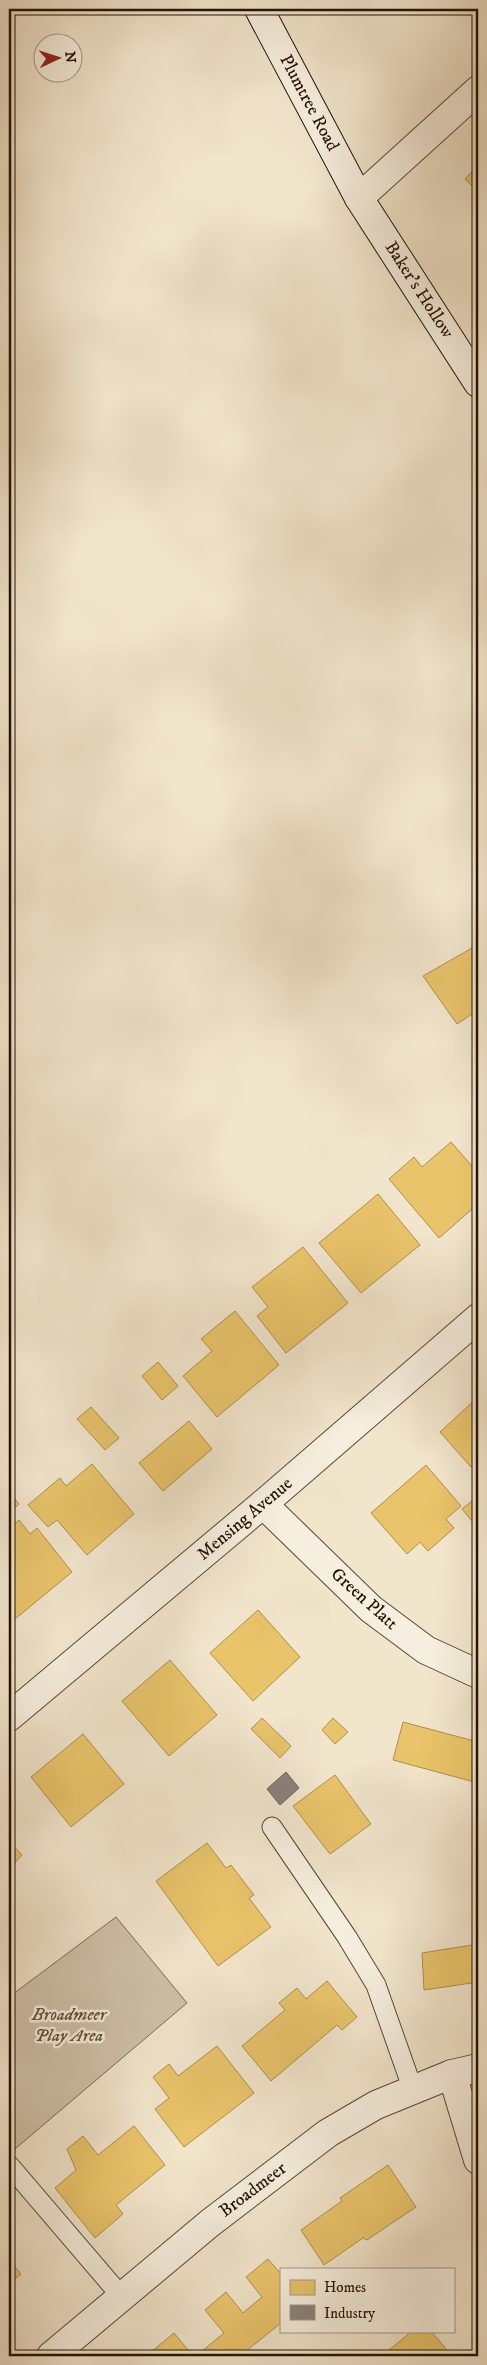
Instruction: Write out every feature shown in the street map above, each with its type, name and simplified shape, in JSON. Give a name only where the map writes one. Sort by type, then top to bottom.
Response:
[{"type":"street","name":"Plumtree Road","points":[[259,9],[359,198]]},
{"type":"street","points":[[359,198],[478,90]]},
{"type":"street","name":"Baker's Hollow","points":[[359,198],[478,383]]},
{"type":"street","name":"Mensing Avenue","points":[[9,1717],[263,1504],[478,1318]]},
{"type":"street","name":"Green Platt","points":[[263,1504],[371,1609],[426,1650],[478,1674]]},
{"type":"street","name":"Broadmeer","points":[[52,2356],[210,2223],[328,2133],[376,2105],[452,2074],[478,2068]]},
{"type":"street","points":[[452,2074],[478,2160]]},
{"type":"lane","points":[[272,1827],[347,1937],[376,1985],[413,2090]]},
{"type":"lane","points":[[9,2165],[121,2296]]},
{"type":"green space","name":"Broadmeer Play Area","points":[[116,1917],[187,2003],[9,2154],[9,1997]]},
{"type":"building: Homes","points":[[478,165],[478,192],[465,179]]},
{"type":"building: Homes","points":[[478,831],[478,846],[472,835]]},
{"type":"building: Homes","points":[[472,948],[478,959],[478,1010],[457,1024],[423,976]]},
{"type":"building: Homes","points":[[451,1142],[478,1173],[478,1204],[439,1238],[389,1179],[414,1157],[422,1167]]},
{"type":"building: Homes","points":[[378,1194],[420,1245],[361,1293],[319,1243]]},
{"type":"building: Homes","points":[[303,1247],[348,1303],[286,1353],[257,1316],[268,1307],[252,1287]]},
{"type":"building: Homes","points":[[235,1311],[279,1365],[217,1417],[183,1376],[212,1351],[201,1339]]},
{"type":"building: Homes","points":[[158,1362],[178,1386],[162,1400],[142,1376]]},
{"type":"building: Homes","points":[[478,1397],[478,1461],[471,1467],[440,1432]]},
{"type":"building: Homes","points":[[91,1407],[119,1438],[105,1450],[77,1419]]},
{"type":"building: Homes","points":[[189,1421],[212,1449],[163,1491],[139,1463]]},
{"type":"building: Homes","points":[[92,1464],[134,1514],[87,1555],[57,1520],[48,1527],[28,1505],[60,1478],[66,1486]]},
{"type":"building: Homes","points":[[426,1465],[461,1506],[446,1519],[454,1528],[428,1551],[420,1542],[407,1554],[371,1513]]},
{"type":"building: Homes","points":[[9,1492],[19,1504],[9,1514]]},
{"type":"building: Homes","points":[[472,1501],[478,1508],[478,1528],[462,1509]]},
{"type":"building: Homes","points":[[19,1520],[30,1534],[37,1528],[72,1572],[15,1619],[9,1611],[9,1529]]},
{"type":"building: Homes","points":[[258,1610],[300,1657],[253,1701],[210,1653]]},
{"type":"building: Homes","points":[[170,1660],[217,1715],[169,1756],[122,1701]]},
{"type":"building: Homes","points":[[262,1718],[291,1746],[280,1758],[251,1729]]},
{"type":"building: Homes","points":[[333,1718],[348,1732],[335,1744],[322,1730]]},
{"type":"building: Homes","points":[[403,1722],[478,1742],[478,1783],[393,1760]]},
{"type":"building: Homes","points":[[83,1734],[124,1784],[71,1827],[31,1777]]},
{"type":"building: Homes","points":[[335,1775],[371,1824],[330,1854],[293,1806]]},
{"type":"building: Homes","points":[[9,1841],[22,1855],[9,1869]]},
{"type":"building: Homes","points":[[207,1843],[226,1868],[231,1865],[254,1895],[249,1898],[271,1927],[218,1966],[156,1881]]},
{"type":"building: Homes","points":[[478,1944],[478,1982],[424,1990],[422,1953]]},
{"type":"building: Homes","points":[[327,1981],[357,2017],[342,2030],[337,2025],[271,2081],[242,2046],[285,2010],[279,2003],[297,1988],[306,1999]]},
{"type":"building: Homes","points":[[217,2046],[254,2093],[184,2147],[155,2109],[169,2098],[153,2077],[169,2064],[178,2076]]},
{"type":"building: Homes","points":[[134,2126],[165,2165],[116,2205],[123,2214],[95,2238],[55,2188],[76,2170],[67,2149],[83,2136],[98,2155]]},
{"type":"building: Homes","points":[[388,2165],[416,2207],[367,2240],[363,2238],[324,2265],[301,2230],[342,2201],[340,2198]]},
{"type":"building: Homes","points":[[268,2259],[280,2273],[280,2324],[240,2356],[196,2356],[224,2333],[205,2310],[226,2292],[243,2313],[262,2297],[246,2277]]},
{"type":"building: Homes","points":[[9,2260],[21,2274],[9,2284]]},
{"type":"building: Homes","points":[[411,2332],[432,2332],[452,2356],[382,2356]]},
{"type":"building: Homes","points":[[174,2333],[193,2356],[155,2356],[151,2352]]},
{"type":"building: Industry","points":[[286,1772],[299,1788],[280,1805],[267,1789]]}]
